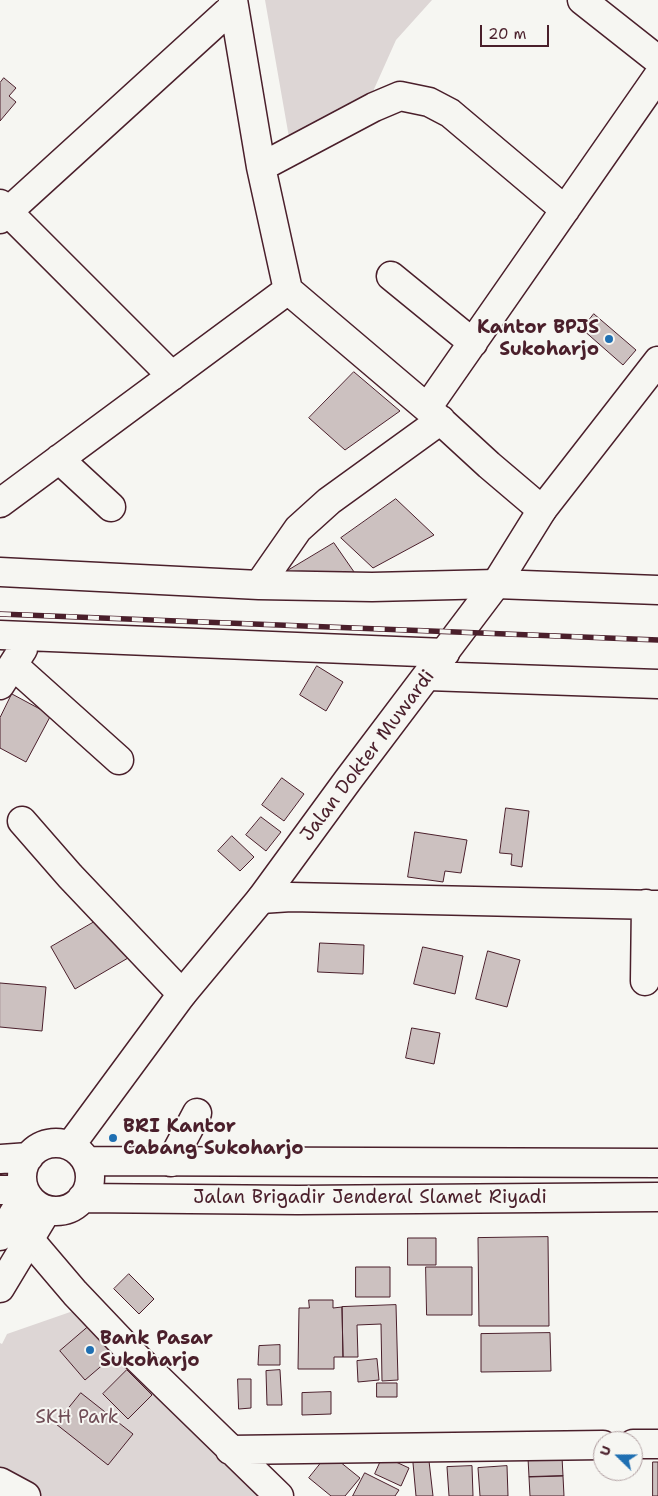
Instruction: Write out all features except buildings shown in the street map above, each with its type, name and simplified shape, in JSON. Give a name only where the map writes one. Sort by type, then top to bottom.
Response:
[{"type":"street","points":[[582,0],[658,60]]},
{"type":"street","points":[[233,3],[261,167],[288,290],[434,414],[489,465],[542,510]]},
{"type":"street","points":[[172,376],[3,212],[233,3]]},
{"type":"street","points":[[259,585],[304,523],[434,414],[473,343],[658,76]]},
{"type":"street","points":[[261,167],[374,107],[400,96],[429,102],[450,113],[565,210]]},
{"type":"street","points":[[390,276],[473,343]]},
{"type":"street","points":[[0,503],[288,290]]},
{"type":"street","name":"Jalan Dokter Muwardi","points":[[78,1154],[182,994],[261,899],[496,584],[542,510],[658,361]]},
{"type":"street","points":[[59,459],[111,508]]},
{"type":"street","points":[[0,572],[259,585],[372,587],[496,584],[658,590]]},
{"type":"street","points":[[0,635],[445,653]]},
{"type":"street","points":[[31,635],[6,675],[119,760]]},
{"type":"street","points":[[428,676],[658,684]]},
{"type":"street","points":[[22,821],[70,876],[182,994]]},
{"type":"street","points":[[261,899],[301,898],[652,904],[645,982]]},
{"type":"street","points":[[172,1162],[196,1113]]},
{"type":"street","points":[[17,1191],[47,1210],[66,1209],[75,1204],[82,1198],[89,1180],[89,1170],[78,1154],[61,1143],[52,1143],[35,1150],[23,1169],[22,1183],[17,1191],[4,1230],[29,1240],[98,1317],[230,1450],[279,1496]]},
{"type":"street","name":"Jalan Brigadir Jenderal Slamet Riyadi","points":[[78,1154],[172,1162],[658,1164]]},
{"type":"street","points":[[0,1158],[29,1157]]},
{"type":"street","name":"Jalan Brigadir Jenderal Slamet Riyadi","points":[[82,1198],[308,1200],[658,1197]]},
{"type":"street","points":[[0,1288],[47,1210]]},
{"type":"street","points":[[643,1444],[658,1444]]},
{"type":"street","points":[[230,1450],[593,1445]]},
{"type":"street","points":[[0,1482],[26,1496]]},
{"type":"green space","points":[[265,0],[432,0],[396,40],[358,125],[294,166]]},
{"type":"green space","name":"SKH Park","points":[[76,1310],[276,1496],[0,1496],[0,1343],[2,1344],[7,1334]]},
{"type":"railway","points":[[0,614],[658,640]]},
{"type":"place","name":"Kantor BPJS Sukoharjo","points":[[609,339]]},
{"type":"place","name":"BRI Kantor Cabang Sukoharjo","points":[[113,1138]]},
{"type":"place","name":"Bank Pasar Sukoharjo","points":[[90,1350]]}]
